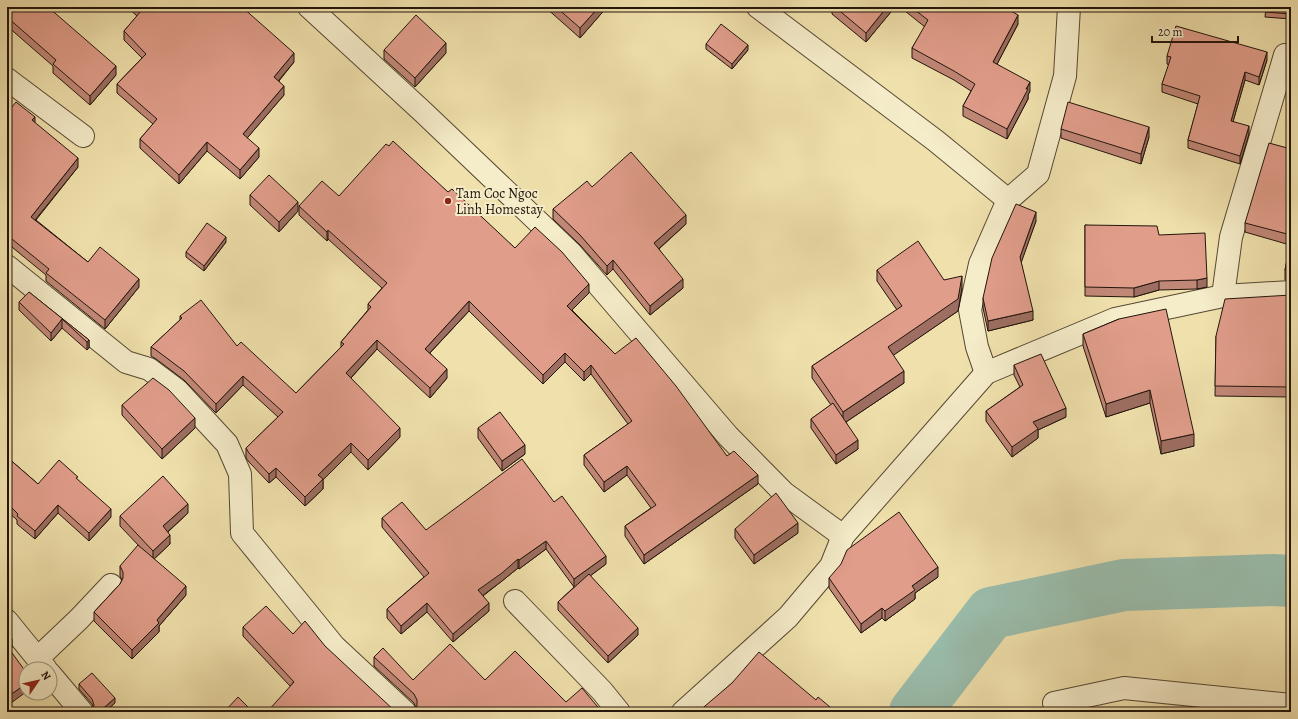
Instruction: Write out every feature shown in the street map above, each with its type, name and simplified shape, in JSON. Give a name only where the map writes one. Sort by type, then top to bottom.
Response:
[{"type":"street","points":[[309,7],[406,96],[571,253],[728,436],[784,493],[844,536]]},
{"type":"street","points":[[758,7],[936,141],[1008,200]]},
{"type":"street","points":[[986,373],[977,347],[970,310],[980,264],[1008,200],[1038,174],[1065,76],[1069,7]]},
{"type":"street","points":[[1223,296],[1231,237],[1285,55]]},
{"type":"street","points":[[7,79],[83,136]]},
{"type":"street","points":[[7,266],[126,362],[149,370],[177,390],[227,444],[240,474],[242,533],[334,646],[405,712]]},
{"type":"street","points":[[683,712],[788,617],[830,566],[844,536],[986,373],[1115,319],[1223,296],[1291,292]]},
{"type":"street","points":[[49,661],[79,619],[111,586]]},
{"type":"street","points":[[514,601],[602,691],[619,712]]},
{"type":"street","points":[[7,621],[40,661]]},
{"type":"street","points":[[58,683],[82,712]]},
{"type":"street","points":[[1054,703],[1124,688],[1291,706]]},
{"type":"building","points":[[7,7],[48,7],[116,66],[90,96],[53,64],[56,60],[7,17]]},
{"type":"building","points":[[137,7],[242,7],[294,53],[274,77],[284,86],[243,134],[259,148],[240,170],[207,142],[179,175],[140,139],[157,119],[117,84],[146,54],[124,31],[141,11]]},
{"type":"building","points":[[556,7],[599,7],[580,28]]},
{"type":"building","points":[[835,7],[887,7],[866,33]]},
{"type":"building","points":[[911,7],[1004,7],[1018,15],[993,62],[1030,82],[1026,89],[1028,89],[1007,129],[963,106],[975,84],[912,48],[928,20]]},
{"type":"building","points":[[1266,7],[1291,7],[1291,14],[1265,12]]},
{"type":"building","points":[[416,15],[446,43],[415,78],[384,50]]},
{"type":"building","points":[[721,24],[748,45],[732,64],[706,44]]},
{"type":"building","points":[[1176,26],[1267,52],[1259,77],[1245,72],[1231,121],[1249,126],[1240,156],[1188,140],[1200,96],[1162,84],[1171,57],[1167,56]]},
{"type":"building","points":[[16,102],[35,117],[32,120],[78,158],[31,217],[88,262],[100,247],[139,279],[105,320],[46,273],[49,269],[7,235],[7,113]]},
{"type":"building","points":[[1068,102],[1149,127],[1141,154],[1061,129]]},
{"type":"building","points":[[393,141],[448,192],[452,189],[515,248],[535,227],[562,252],[589,284],[567,306],[615,354],[636,338],[676,386],[727,456],[734,451],[758,475],[644,555],[625,526],[656,505],[627,466],[604,482],[584,455],[632,421],[591,365],[584,372],[565,353],[543,375],[469,301],[425,349],[447,369],[430,388],[377,340],[346,373],[400,428],[368,460],[351,443],[318,475],[323,479],[305,497],[276,468],[269,474],[246,448],[283,412],[243,376],[216,404],[184,371],[151,347],[182,318],[180,316],[201,300],[237,346],[241,342],[296,393],[344,344],[341,342],[371,307],[368,304],[387,283],[299,206],[322,181],[339,196],[386,144],[389,146]]},
{"type":"building","points":[[1269,143],[1291,149],[1291,235],[1245,223]]},
{"type":"building","points":[[631,152],[686,215],[654,243],[683,279],[650,306],[613,260],[607,266],[580,235],[553,209],[587,181],[592,187]]},
{"type":"building","points":[[269,175],[298,202],[279,222],[250,195]]},
{"type":"building","points":[[1016,204],[1036,212],[1020,257],[1033,311],[988,321],[983,298],[992,258]]},
{"type":"building","points":[[207,223],[226,237],[204,266],[186,252]]},
{"type":"building","points":[[1085,225],[1157,226],[1159,235],[1205,233],[1207,278],[1197,280],[1159,281],[1134,288],[1085,287]]},
{"type":"building","points":[[1291,240],[1291,270],[1285,270]]},
{"type":"building","points":[[918,241],[944,280],[962,276],[958,299],[888,347],[904,371],[843,412],[812,366],[902,306],[877,270]]},
{"type":"building","points":[[29,292],[89,340],[87,342],[62,319],[51,333],[19,302]]},
{"type":"building","points":[[1291,295],[1291,387],[1215,386],[1216,336],[1225,299]]},
{"type":"building","points":[[1166,309],[1194,434],[1161,441],[1150,390],[1106,404],[1083,334],[1119,319]]},
{"type":"building","points":[[1041,354],[1066,408],[1033,422],[1038,429],[1012,447],[986,411],[1023,385],[1014,365]]},
{"type":"building","points":[[153,378],[169,390],[195,418],[162,449],[122,405]]},
{"type":"building","points":[[833,403],[858,440],[836,455],[811,419]]},
{"type":"building","points":[[500,412],[525,445],[502,461],[478,428]]},
{"type":"building","points":[[7,457],[38,484],[59,460],[78,477],[76,478],[111,509],[89,533],[58,505],[35,531],[17,516],[18,514],[7,503]]},
{"type":"building","points":[[522,459],[554,502],[562,496],[606,556],[574,579],[546,541],[519,560],[518,559],[502,573],[478,590],[489,603],[453,634],[427,603],[401,626],[387,609],[429,573],[382,518],[402,502],[426,530]]},
{"type":"building","points":[[163,476],[188,504],[163,526],[170,535],[153,551],[120,516]]},
{"type":"building","points":[[776,493],[798,523],[754,555],[735,529]]},
{"type":"building","points":[[899,512],[938,567],[912,586],[915,590],[885,611],[882,608],[861,624],[829,578],[841,564],[847,550]]},
{"type":"building","points":[[138,545],[186,586],[157,620],[159,623],[132,650],[94,612],[120,584],[123,578],[123,572],[120,566]]},
{"type":"building","points":[[589,574],[638,628],[608,656],[558,602]]},
{"type":"building","points":[[266,606],[293,634],[305,621],[325,646],[396,712],[267,712],[294,682],[243,627]]},
{"type":"building","points":[[7,632],[12,639],[7,644]]},
{"type":"building","points":[[450,644],[485,680],[515,651],[566,702],[582,688],[602,712],[413,712],[417,706],[417,700],[414,694],[374,657],[383,648],[413,680]]},
{"type":"building","points":[[7,646],[18,661],[18,689],[7,697]]},
{"type":"building","points":[[759,652],[816,700],[818,697],[836,712],[698,712],[732,683]]},
{"type":"building","points":[[92,673],[115,698],[99,712],[93,712],[94,705],[92,699],[79,684]]},
{"type":"building","points":[[238,697],[253,712],[224,712]]},
{"type":"building","points":[[7,705],[12,712],[7,712]]},
{"type":"waterway","points":[[915,712],[991,613],[1124,585],[1273,580],[1291,581]]},
{"type":"place","name":"Tam Coc Ngoc Linh Homestay","points":[[448,201]]}]
